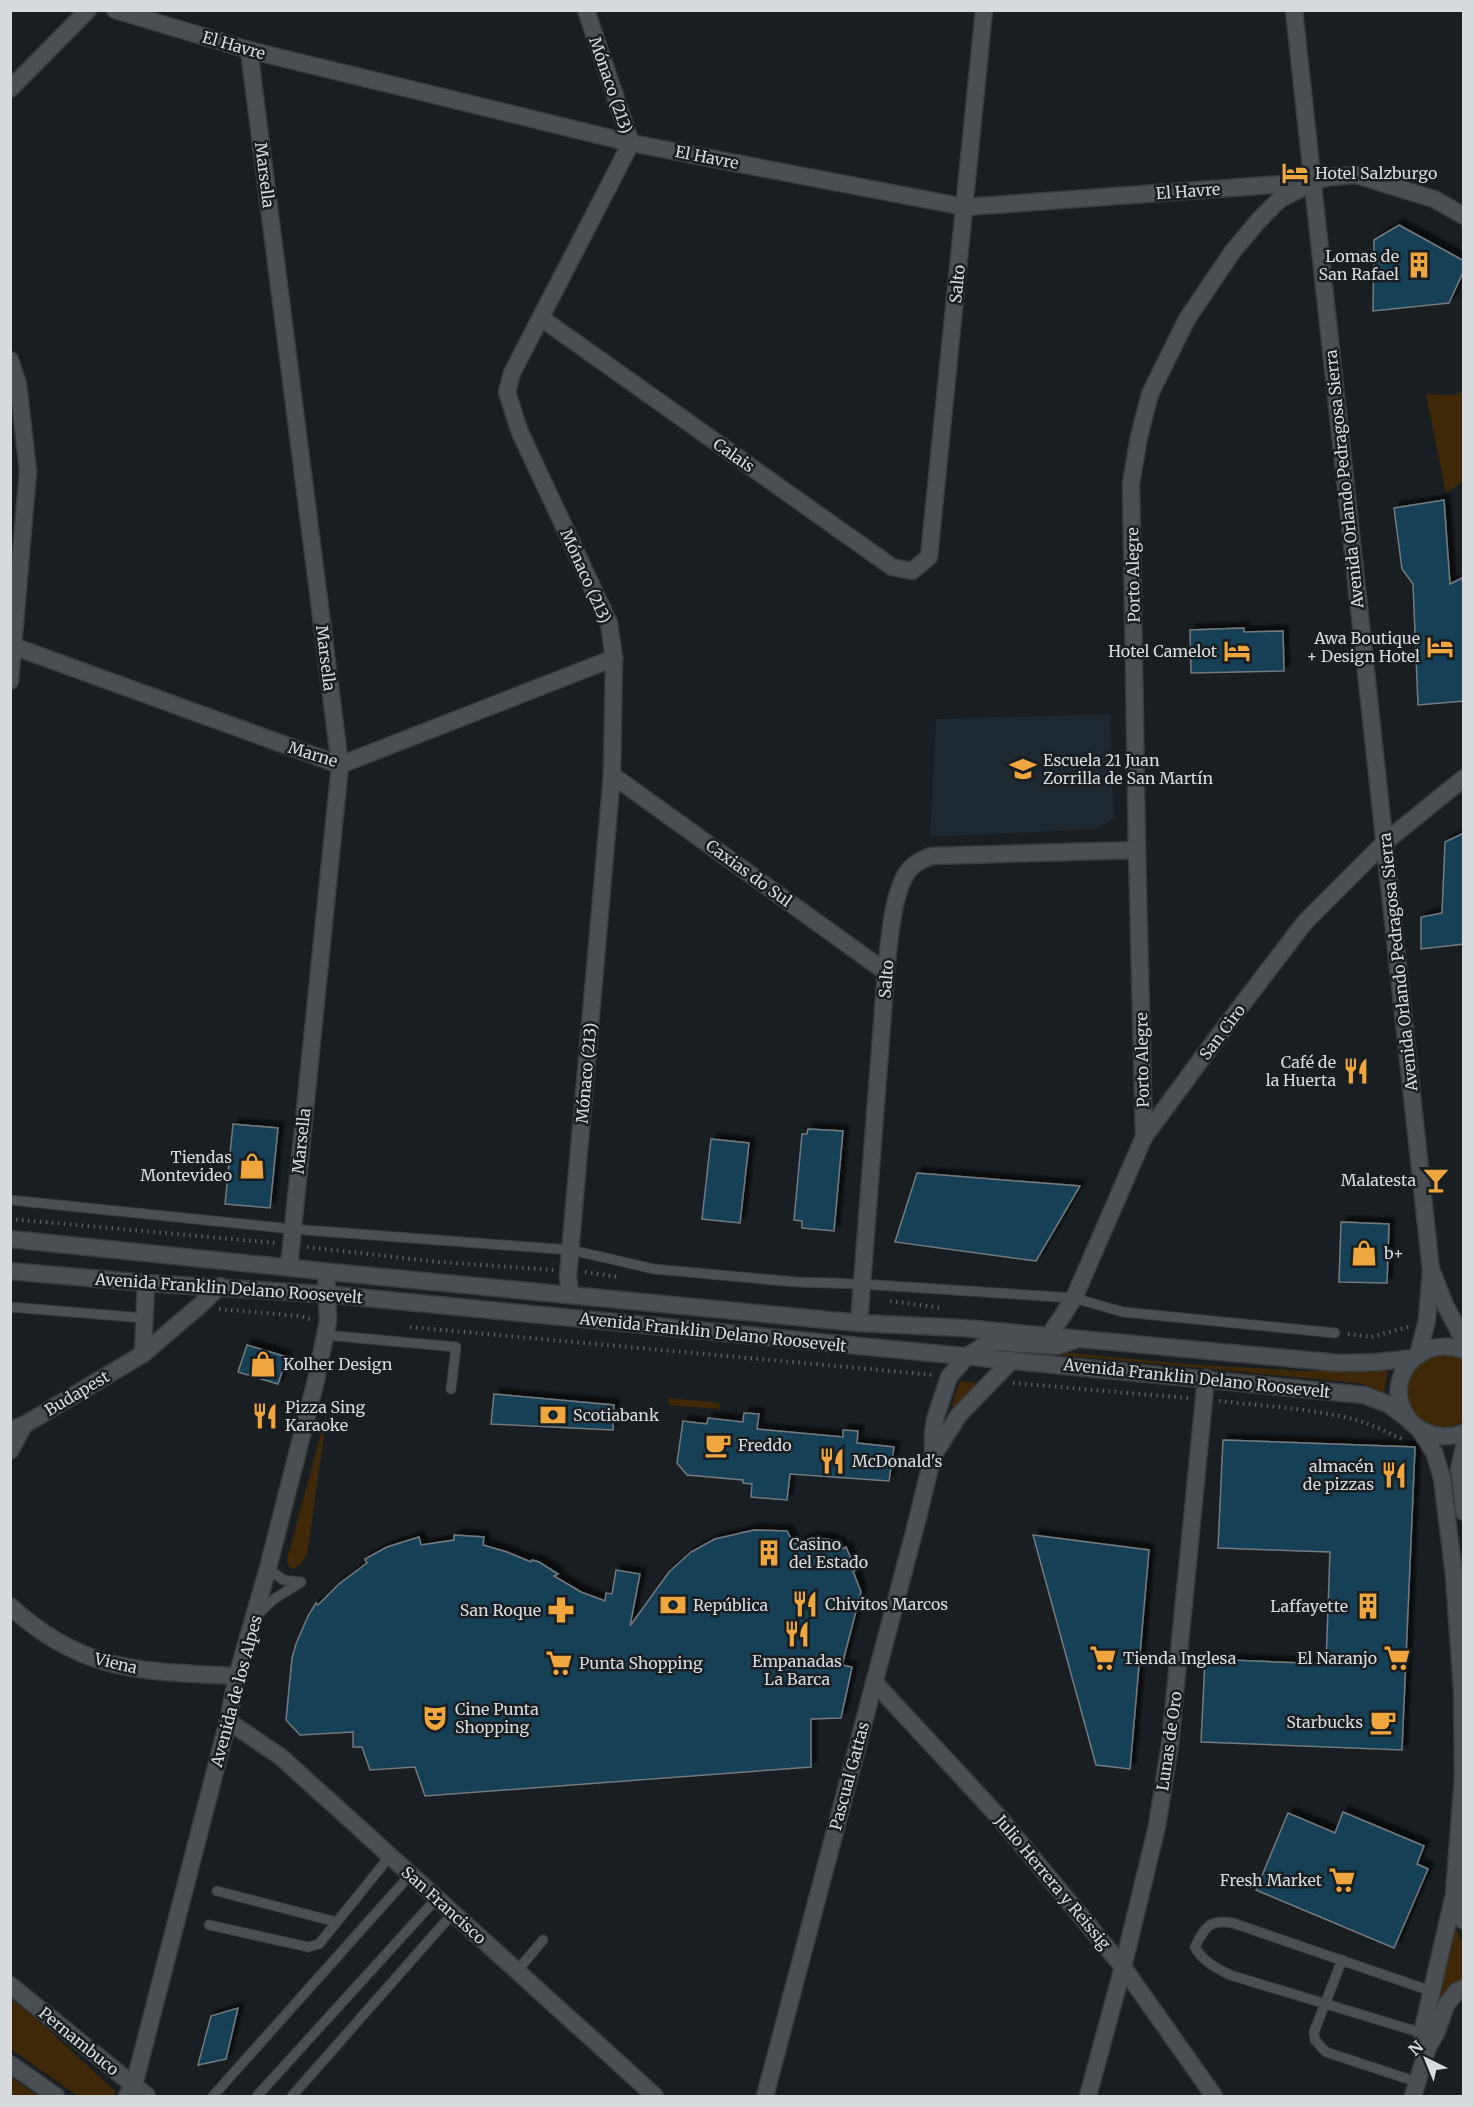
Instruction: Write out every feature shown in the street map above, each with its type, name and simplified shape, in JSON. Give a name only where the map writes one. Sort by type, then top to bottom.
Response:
[{"type":"street","points":[[10,89],[88,10]]},
{"type":"street","name":"El Havre","points":[[115,10],[249,50],[631,143],[965,207],[1312,182]]},
{"type":"street","name":"Mónaco (213)","points":[[570,1295],[568,1276],[612,775],[614,658],[609,623],[519,430],[507,392],[512,373],[631,143],[586,10]]},
{"type":"street","name":"Salto","points":[[929,558],[984,10]]},
{"type":"street","name":"Avenida Orlando Pedragosa Sierra","points":[[1294,10],[1431,1270],[1427,1320],[1416,1356],[1405,1369],[1400,1381],[1399,1394],[1402,1408],[1413,1424]]},
{"type":"street","name":"Marsella","points":[[249,50],[340,765],[289,1267]]},
{"type":"street","points":[[1312,182],[1329,177],[1356,175],[1434,199],[1464,216]]},
{"type":"street","name":"Porto Alegre","points":[[1144,1137],[1131,483],[1139,437],[1150,394],[1187,319],[1233,251],[1280,199],[1312,182]]},
{"type":"street","name":"Calais","points":[[541,318],[892,567],[912,571],[929,558]]},
{"type":"street","points":[[10,360],[18,384],[28,471],[10,681]]},
{"type":"street","name":"Marne","points":[[12,646],[340,765],[614,658]]},
{"type":"street","name":"Caxias do Sul","points":[[612,775],[886,972]]},
{"type":"street","name":"San Ciro","points":[[1049,1336],[1074,1298],[1144,1137],[1305,922],[1385,842],[1464,778]]},
{"type":"street","name":"Salto","points":[[858,1323],[886,972],[892,922],[907,872],[916,863],[931,856],[1137,850]]},
{"type":"street","name":"Avenida Franklin Delano Roosevelt","points":[[10,1239],[858,1323],[963,1328],[1339,1363],[1377,1362],[1416,1356],[1438,1347],[1449,1346],[1464,1350]]},
{"type":"street","name":"Avenida Orlando Pedragosa Sierra","points":[[1431,1270],[1445,1305],[1464,1341]]},
{"type":"street","name":"Avenida Franklin Delano Roosevelt","points":[[10,1271],[146,1283],[327,1294],[1364,1395],[1388,1404],[1413,1424]]},
{"type":"street","name":"Avenida de los Alpes","points":[[131,2093],[228,1720],[237,1676],[268,1569],[316,1380],[326,1328],[326,1272]]},
{"type":"street","points":[[143,1354],[146,1283]]},
{"type":"street","name":"Budapest","points":[[17,1427],[143,1354],[220,1286]]},
{"type":"street","name":"Pascual Gattas","points":[[765,2097],[933,1455],[933,1432],[949,1377],[967,1356],[994,1342],[1057,1346],[1080,1339]]},
{"type":"street","name":"Pascual Gattas","points":[[933,1455],[959,1415],[1012,1360]]},
{"type":"street","name":"Lunas de Oro","points":[[1088,2097],[1123,1967],[1156,1826],[1170,1744],[1206,1378]]},
{"type":"street","points":[[1413,1424],[1430,1435],[1441,1437],[1464,1432]]},
{"type":"street","points":[[1413,1424],[1434,1452],[1442,1478],[1459,1574],[1463,1690],[1462,1831],[1454,1895],[1431,1991],[1425,2040],[1415,2089]]},
{"type":"street","points":[[10,1451],[17,1427]]},
{"type":"street","points":[[1464,1447],[1459,1469],[1464,1512]]},
{"type":"street","name":"Viena","points":[[10,1606],[34,1628],[57,1642],[104,1663],[168,1672],[237,1676]]},
{"type":"street","name":"Julio Herrera y Reissig","points":[[874,1682],[998,1816],[1123,1967],[1214,2097]]},
{"type":"street","name":"San Francisco","points":[[228,1720],[281,1757],[655,2097]]},
{"type":"street","points":[[1454,1895],[1464,1921]]},
{"type":"street","name":"Pernambuco","points":[[10,1985],[131,2093],[147,2097]]},
{"type":"street","points":[[1425,2040],[1437,2031],[1446,2005],[1457,1991],[1464,1988]]},
{"type":"street","points":[[10,2064],[56,2097]]},
{"type":"lane","points":[[10,1200],[292,1229],[571,1250],[654,1269],[796,1282],[1074,1298],[1123,1312],[1335,1333]]},
{"type":"lane","points":[[10,1307],[144,1318]]},
{"type":"lane","points":[[326,1328],[456,1347],[451,1389]]},
{"type":"lane","points":[[254,1619],[266,1605],[301,1582],[283,1580],[268,1569]]},
{"type":"lane","points":[[209,1925],[308,1947],[319,1944],[390,1856]]},
{"type":"lane","points":[[213,2097],[410,1875]]},
{"type":"lane","points":[[217,1891],[337,1922]]},
{"type":"lane","points":[[257,2097],[437,1898]]},
{"type":"lane","points":[[292,2097],[453,1914]]},
{"type":"lane","points":[[1425,2040],[1324,2004],[1230,1975],[1199,1955],[1195,1947],[1204,1928],[1219,1921],[1233,1923],[1431,1991]]},
{"type":"lane","points":[[517,1971],[543,1940]]},
{"type":"lane","points":[[1342,1960],[1314,2032],[1315,2040],[1326,2052],[1415,2089]]},
{"type":"path","points":[[198,1307],[299,1316],[317,1321],[326,1328]]},
{"type":"path","points":[[408,1327],[898,1370],[949,1377]]},
{"type":"path","points":[[993,1381],[1203,1400],[1349,1418],[1373,1425],[1420,1448],[1434,1452]]},
{"type":"shaded area","points":[[1463,391],[1463,482],[1446,493],[1426,394],[1453,395]]},
{"type":"shaded area","name":"Escuela 21 Juan Zorrilla de San Martín","points":[[1110,714],[1114,819],[1097,829],[930,837],[936,719]]},
{"type":"shaded area","points":[[1062,1352],[1185,1364],[1305,1371],[1388,1370],[1384,1392],[1359,1383],[1061,1355]]},
{"type":"shaded area","points":[[1435,1354],[1449,1354],[1464,1359],[1463,1422],[1447,1427],[1432,1425],[1420,1419],[1411,1409],[1406,1397],[1406,1384],[1411,1371],[1421,1360]]},
{"type":"shaded area","points":[[960,1381],[980,1383],[953,1408],[952,1405]]},
{"type":"shaded area","points":[[669,1398],[720,1403],[720,1409],[669,1405]]},
{"type":"shaded area","points":[[328,1407],[307,1554],[301,1564],[293,1569],[289,1567],[287,1560]]},
{"type":"shaded area","points":[[1456,1928],[1463,1945],[1463,1978],[1448,1989],[1439,2000]]},
{"type":"shaded area","points":[[10,1998],[39,2021],[115,2091],[114,2096],[78,2096],[11,2049]]},
{"type":"shaded area","points":[[11,2077],[38,2096],[11,2096]]},
{"type":"building","name":"Lomas de San Rafael","points":[[1399,225],[1464,261],[1464,270],[1449,303],[1373,311],[1374,240]]},
{"type":"building","points":[[1444,500],[1450,584],[1462,578],[1464,593],[1464,701],[1418,705],[1413,584],[1402,569],[1394,508]]},
{"type":"building","name":"Hotel Camelot","points":[[1244,628],[1244,632],[1283,631],[1284,671],[1191,673],[1190,630]]},
{"type":"building","points":[[1464,833],[1464,944],[1421,949],[1421,917],[1442,913],[1445,842]]},
{"type":"building","name":"Tiendas Montevideo","points":[[233,1124],[278,1128],[270,1208],[225,1204]]},
{"type":"building","points":[[808,1129],[843,1131],[834,1231],[802,1228],[802,1221],[794,1220],[802,1134],[807,1134]]},
{"type":"building","points":[[711,1139],[749,1143],[740,1223],[702,1219]]},
{"type":"building","points":[[917,1173],[1080,1186],[1036,1261],[895,1242]]},
{"type":"building","name":"b+","points":[[1341,1222],[1389,1224],[1387,1283],[1339,1282]]},
{"type":"building","name":"Kolher Design","points":[[247,1345],[287,1357],[278,1384],[238,1372]]},
{"type":"building","name":"Scotiabank","points":[[494,1394],[614,1405],[613,1430],[491,1424]]},
{"type":"building","points":[[744,1413],[759,1414],[757,1429],[843,1437],[843,1430],[858,1431],[857,1443],[894,1447],[889,1481],[790,1474],[787,1500],[751,1497],[752,1484],[743,1483],[743,1480],[687,1475],[677,1463],[683,1421],[707,1424],[708,1418],[743,1422]]},
{"type":"building","name":"Laffayette","points":[[1223,1440],[1415,1447],[1402,1750],[1201,1742],[1205,1659],[1326,1664],[1330,1552],[1218,1548]]},
{"type":"building","name":"Punta Shopping","points":[[754,1530],[787,1531],[794,1544],[812,1538],[828,1539],[839,1543],[842,1549],[846,1547],[856,1570],[853,1571],[861,1592],[842,1665],[852,1667],[841,1718],[811,1719],[811,1767],[425,1796],[415,1767],[370,1770],[362,1747],[353,1747],[353,1732],[300,1735],[286,1720],[292,1658],[308,1616],[316,1603],[318,1605],[339,1584],[367,1563],[365,1559],[387,1547],[419,1537],[421,1545],[454,1540],[454,1535],[484,1537],[483,1545],[531,1562],[532,1560],[539,1562],[558,1574],[554,1576],[581,1592],[605,1601],[606,1593],[612,1594],[616,1570],[640,1574],[630,1626],[669,1572],[691,1552],[715,1539]]},
{"type":"building","name":"Tienda Inglesa","points":[[1033,1535],[1149,1550],[1130,1769],[1096,1765]]},
{"type":"building","name":"Fresh Market","points":[[1343,1812],[1424,1846],[1417,1864],[1428,1869],[1394,1948],[1256,1890],[1288,1813],[1335,1833]]},
{"type":"building","points":[[238,2008],[226,2059],[198,2065],[211,2016]]},
{"type":"place","name":"Hotel Salzburgo","points":[[1295,173]]},
{"type":"place","name":"Lomas de San Rafael","points":[[1419,265]]},
{"type":"place","name":"Awa Boutique + Design Hotel","points":[[1440,647]]},
{"type":"place","name":"Hotel Camelot","points":[[1237,651]]},
{"type":"place","name":"Escuela 21 Juan Zorrilla de San Martín","points":[[1023,769]]},
{"type":"place","name":"Café de la Huerta","points":[[1356,1071]]},
{"type":"place","name":"Tiendas Montevideo","points":[[252,1166]]},
{"type":"place","name":"Malatesta","points":[[1436,1180]]},
{"type":"place","name":"b+","points":[[1364,1253]]},
{"type":"place","name":"Kolher Design","points":[[263,1364]]},
{"type":"place","name":"Scotiabank","points":[[553,1415]]},
{"type":"place","name":"Pizza Sing Karaoke","points":[[265,1416]]},
{"type":"place","name":"Freddo","points":[[718,1445]]},
{"type":"place","name":"McDonald's","points":[[832,1461]]},
{"type":"place","name":"almacén de pizzas","points":[[1394,1475]]},
{"type":"place","name":"Casino del Estado","points":[[769,1553]]},
{"type":"place","name":"Chivitos Marcos","points":[[805,1604]]},
{"type":"place","name":"República","points":[[673,1605]]},
{"type":"place","name":"Laffayette","points":[[1368,1606]]},
{"type":"place","name":"San Roque","points":[[561,1610]]},
{"type":"place","name":"Empanadas La Barca","points":[[797,1634]]},
{"type":"place","name":"Tienda Inglesa","points":[[1103,1658]]},
{"type":"place","name":"El Naranjo","points":[[1397,1658]]},
{"type":"place","name":"Punta Shopping","points":[[559,1663]]},
{"type":"place","name":"Cine Punta Shopping","points":[[435,1718]]},
{"type":"place","name":"Starbucks","points":[[1383,1722]]},
{"type":"place","name":"Fresh Market","points":[[1342,1880]]}]
